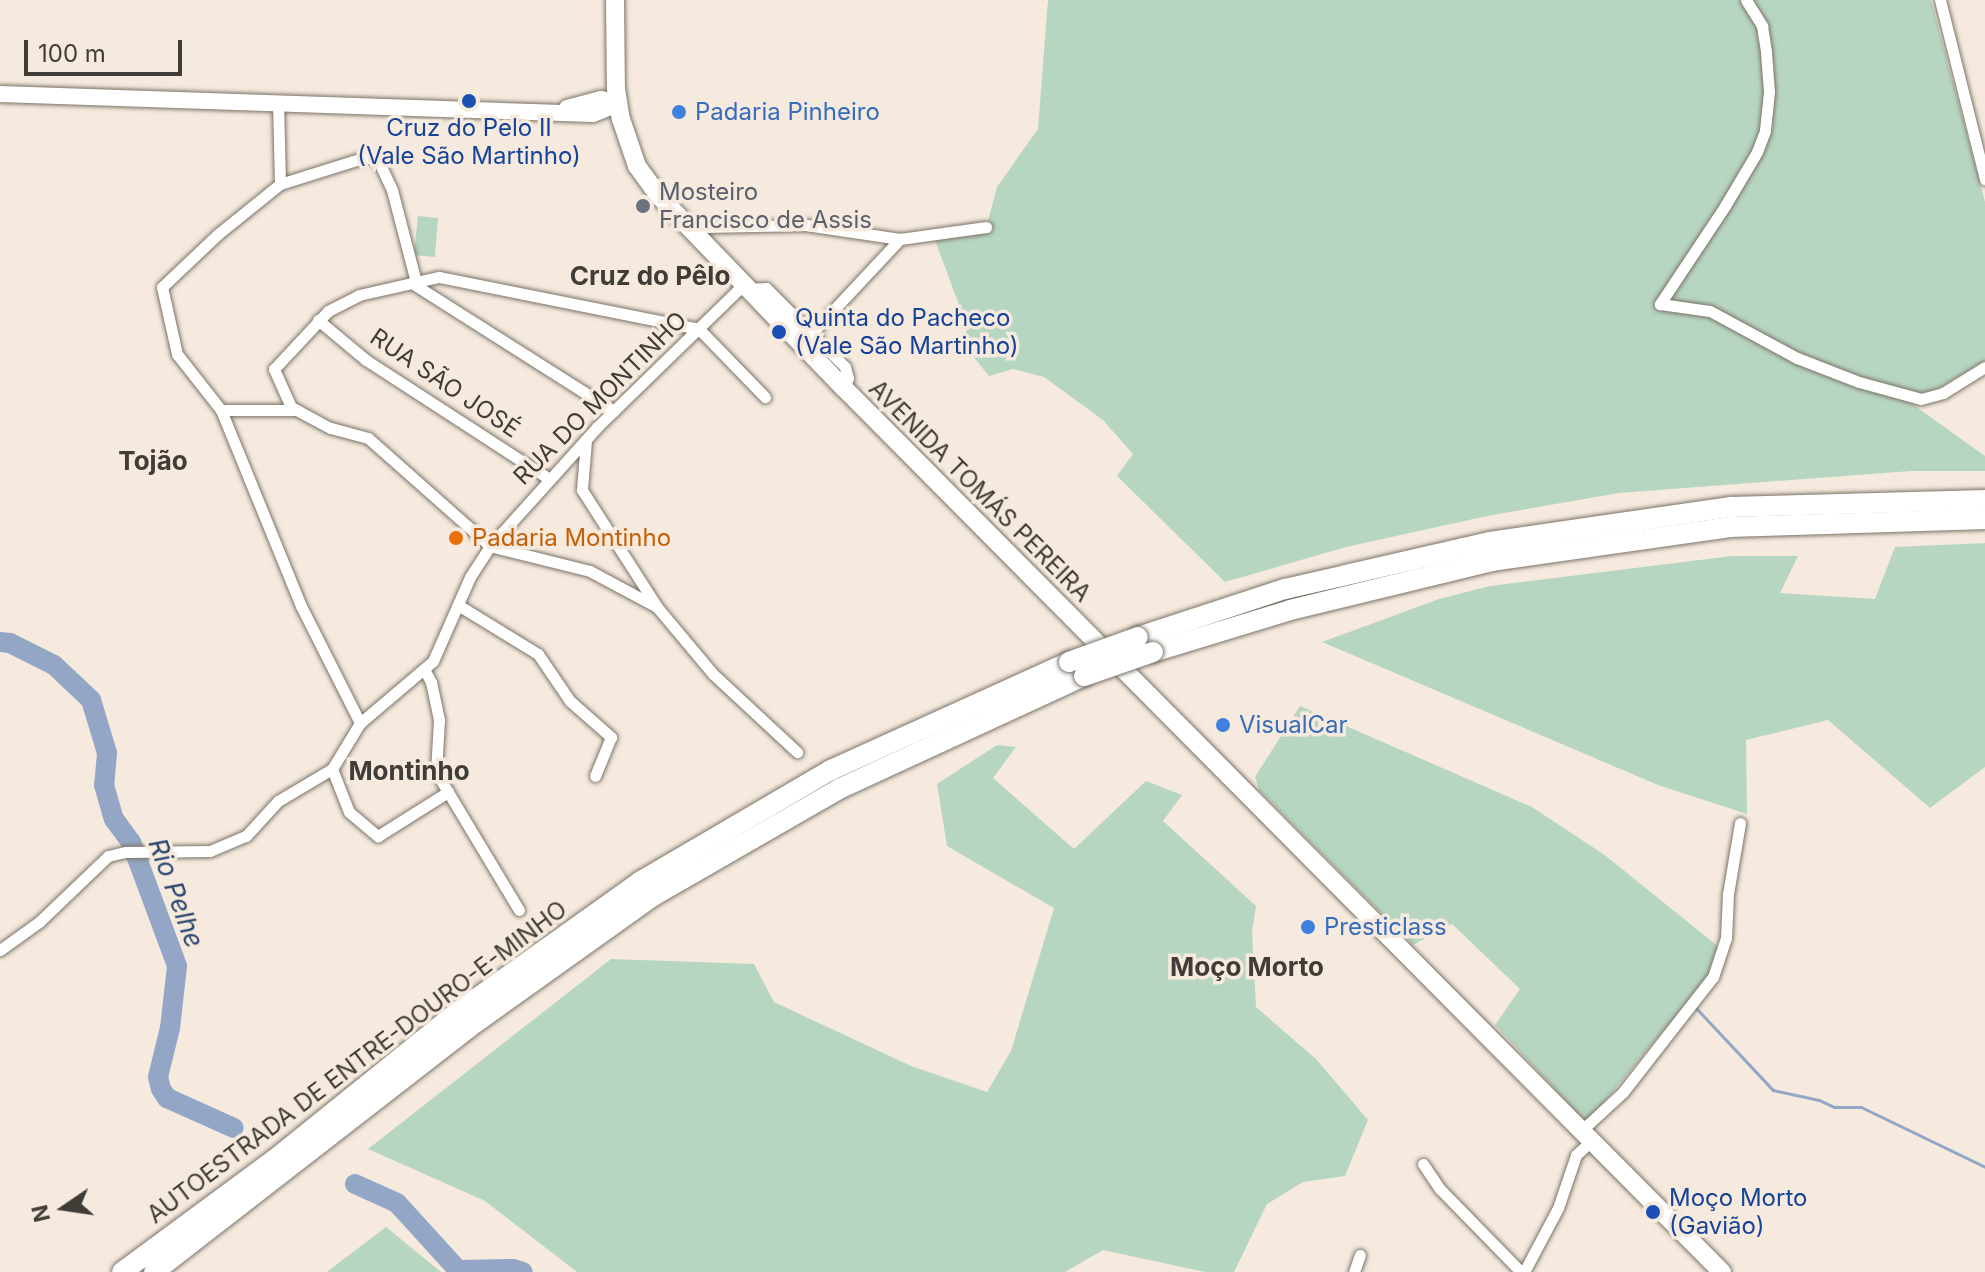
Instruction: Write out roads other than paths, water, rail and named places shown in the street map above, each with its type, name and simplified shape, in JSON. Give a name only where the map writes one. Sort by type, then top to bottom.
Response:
[{"type":"highway","name":"AUTOESTRADA DE ENTRE-DOURO-E-MINHO","points":[[154,1272],[468,1028],[653,896],[839,789],[1138,637],[1285,589],[1490,542],[1731,507],[1985,500]]},
{"type":"highway","name":"AUTOESTRADA DE ENTRE-DOURO-E-MINHO","points":[[122,1272],[274,1160],[456,1013],[641,881],[831,770],[1076,669],[1153,652],[1290,610],[1492,561],[1731,527],[1985,519]]},
{"type":"main road","name":"AVENIDA TOMÁS PEREIRA","points":[[615,0],[618,104],[631,153],[651,186],[844,388],[1722,1272]]},
{"type":"main road","points":[[589,108],[615,69]]},
{"type":"main road","points":[[0,94],[560,110],[618,104]]},
{"type":"main road","points":[[589,108],[618,133],[631,153]]},
{"type":"street","points":[[1746,0],[1762,26],[1766,52],[1769,92],[1765,131],[1757,152],[1725,206],[1660,304],[1721,315],[1797,358],[1859,382],[1921,399],[1943,393],[1985,367]]},
{"type":"street","points":[[1940,0],[1985,179]]},
{"type":"street","points":[[278,101],[280,184]]},
{"type":"street","points":[[360,723],[301,606],[221,410],[177,354],[162,287],[218,234],[280,184],[366,157],[379,162],[392,190],[414,282],[614,411]]},
{"type":"street","points":[[695,234],[702,227],[806,225],[900,239],[986,227]]},
{"type":"street","points":[[812,333],[900,239]]},
{"type":"street","points":[[657,607],[590,571],[490,546],[368,438],[330,428],[291,407],[274,369],[328,311],[359,295],[439,277],[699,329],[765,397]]},
{"type":"street","points":[[747,287],[766,288],[845,367],[848,378],[844,388]]},
{"type":"street","name":"RUA DO MONTINHO","points":[[332,769],[360,723],[433,661],[470,577],[490,546],[586,439],[699,329],[747,287]]},
{"type":"street","name":"RUA SÃO JOSÉ","points":[[318,320],[366,360],[549,479]]},
{"type":"street","points":[[221,410],[297,410]]},
{"type":"street","points":[[586,439],[582,490],[657,607],[713,674],[797,752]]},
{"type":"street","points":[[458,605],[538,654],[570,701],[611,737],[595,776]]},
{"type":"street","points":[[424,669],[439,720],[436,772],[519,910]]},
{"type":"street","points":[[0,950],[39,922],[108,856],[152,850],[210,851],[246,836],[278,801],[332,769],[349,812],[378,836],[448,792]]},
{"type":"street","points":[[1423,1164],[1440,1189],[1522,1272],[1558,1208],[1576,1155],[1587,1135],[1713,977],[1721,959],[1740,823]]},
{"type":"street","points":[[1354,1272],[1360,1255]]},
{"type":"waterway","name":"Rio Pelhe","points":[[0,642],[10,643],[54,665],[91,700],[107,753],[104,785],[114,819],[131,842],[177,966],[170,1028],[158,1077],[161,1089],[167,1098],[234,1128]]},
{"type":"waterway","points":[[1695,1007],[1773,1090],[1819,1100],[1834,1107],[1861,1107],[1985,1167]]},
{"type":"waterway","name":"Rio Pelhe","points":[[355,1184],[397,1203],[458,1270],[513,1269],[523,1272]]},
{"type":"place","name":"Cruz do Pelo II (Vale São Martinho)","points":[[469,101]]},
{"type":"place","name":"Padaria Pinheiro","points":[[679,112]]},
{"type":"place","name":"Mosteiro Francisco de Assis","points":[[643,206]]},
{"type":"place","name":"Quinta do Pacheco (Vale São Martinho)","points":[[779,332]]},
{"type":"place","name":"Padaria Montinho","points":[[456,538]]},
{"type":"place","name":"VisualCar","points":[[1223,725]]},
{"type":"place","name":"Presticlass","points":[[1308,927]]},
{"type":"place","name":"Moço Morto (Gavião)","points":[[1653,1212]]},
{"type":"district","name":"Cruz do Pêlo","points":[[650,276]]},
{"type":"district","name":"Tojão","points":[[153,461]]},
{"type":"district","name":"Montinho","points":[[409,771]]},
{"type":"district","name":"Moço Morto","points":[[1247,967]]}]
